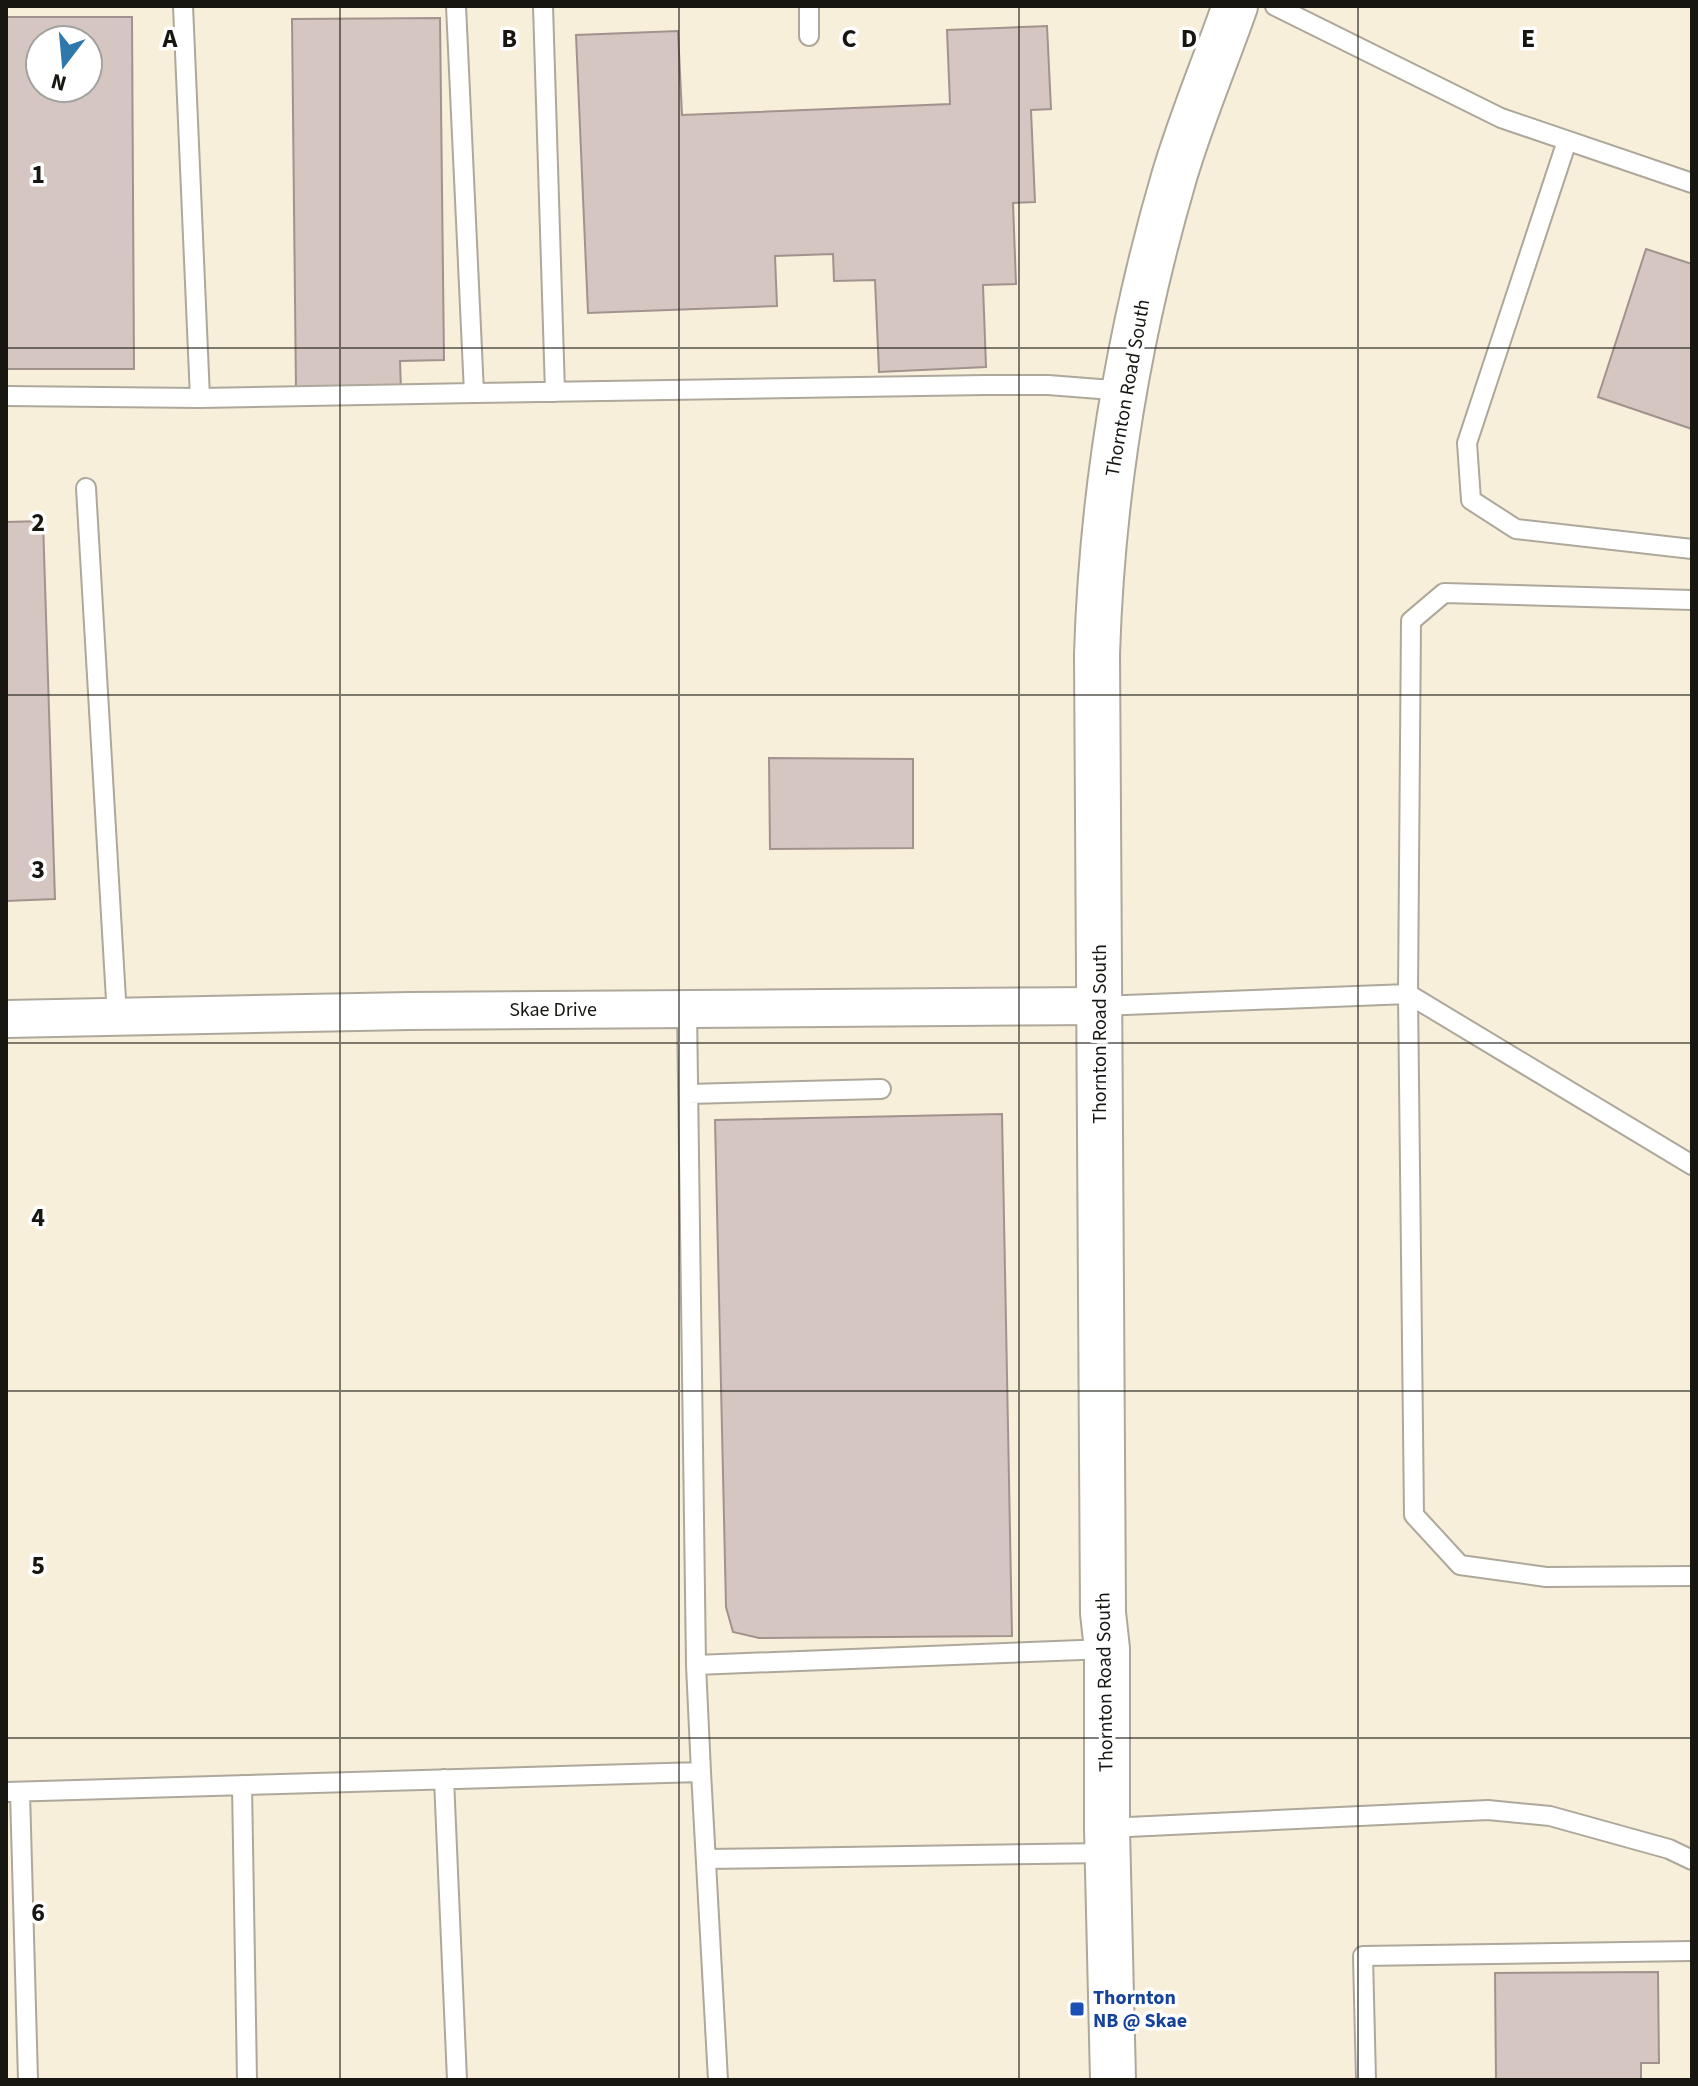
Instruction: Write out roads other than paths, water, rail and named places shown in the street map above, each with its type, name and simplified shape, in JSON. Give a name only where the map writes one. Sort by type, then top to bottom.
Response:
[{"type":"street","name":"Thornton Road South","points":[[1113,2080],[1107,1649],[1103,1613],[1099,589],[1136,327],[1175,175],[1235,6]]},
{"type":"street","name":"Skae Drive","points":[[6,1019],[409,1011],[1100,1006]]},
{"type":"lane","points":[[183,6],[200,398]]},
{"type":"lane","points":[[456,6],[474,393]]},
{"type":"lane","points":[[543,6],[555,392]]},
{"type":"lane","points":[[809,6],[809,36]]},
{"type":"lane","points":[[1275,6],[1501,118],[1692,183]]},
{"type":"lane","points":[[1567,141],[1467,443],[1471,500],[1516,529],[1692,549]]},
{"type":"lane","points":[[6,396],[200,398],[986,385],[1048,385],[1125,391]]},
{"type":"lane","points":[[86,488],[117,1017]]},
{"type":"lane","points":[[1692,600],[1444,593],[1411,621],[1408,994],[1414,1515],[1460,1565],[1546,1577],[1692,1576]]},
{"type":"lane","points":[[1100,1006],[1408,994],[1692,1165]]},
{"type":"lane","points":[[687,1009],[696,1665],[718,2080]]},
{"type":"lane","points":[[688,1094],[881,1089]]},
{"type":"lane","points":[[696,1665],[1107,1649]]},
{"type":"lane","points":[[28,2080],[13,1792],[701,1772]]},
{"type":"lane","points":[[444,1779],[457,2080]]},
{"type":"lane","points":[[242,1785],[247,2080]]},
{"type":"lane","points":[[706,1859],[1108,1840],[1488,1810],[1550,1816],[1669,1849],[1692,1860]]},
{"type":"lane","points":[[1366,2080],[1363,1956],[1692,1951]]},
{"type":"place","name":"Thornton NB @ Skae","points":[[1077,2009]]}]
